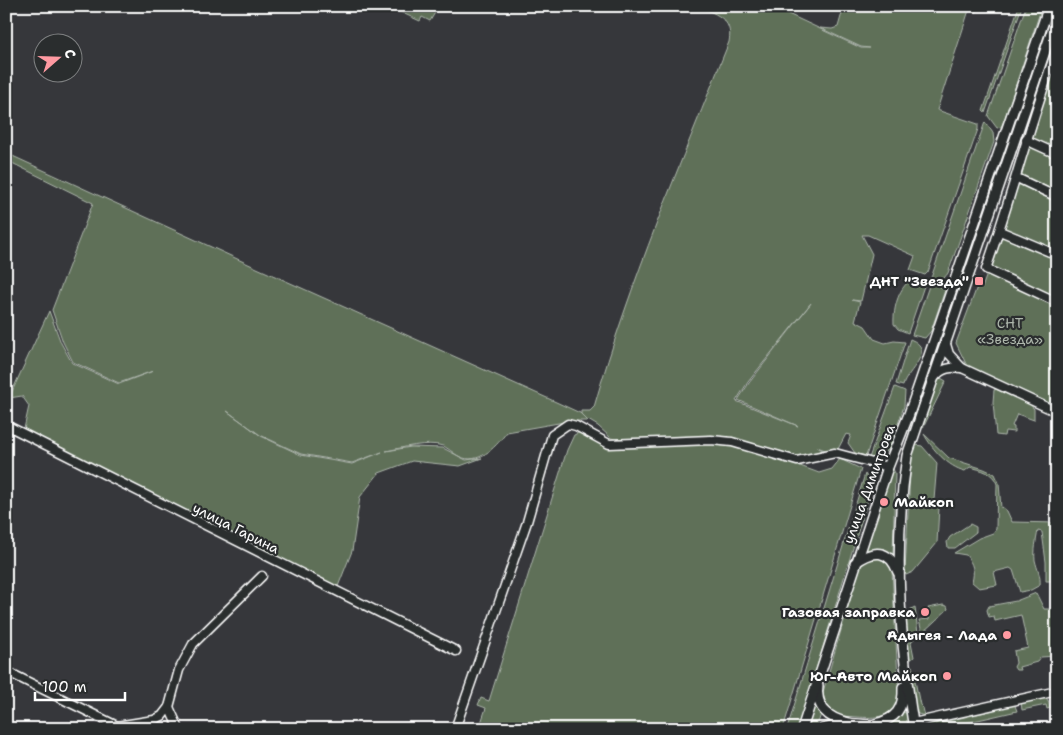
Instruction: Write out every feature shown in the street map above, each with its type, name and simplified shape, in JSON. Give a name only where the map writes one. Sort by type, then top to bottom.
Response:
[{"type":"main road","name":"улица Димитрова","points":[[802,729],[814,686],[818,682],[855,563],[888,467],[909,414],[1049,6]]},
{"type":"main road","points":[[913,726],[901,620],[898,574],[907,456],[1057,16]]},
{"type":"main road","name":"улица Димитрова","points":[[855,563],[868,555],[879,553],[891,560],[898,574]]},
{"type":"main road","points":[[822,729],[850,724],[875,724],[891,718],[901,706],[904,698],[903,684],[906,670]]},
{"type":"main road","points":[[818,682],[818,699],[822,710],[834,718],[850,724]]},
{"type":"main road","points":[[875,724],[888,729]]},
{"type":"street","points":[[1057,50],[1053,71],[1026,140],[1017,178],[986,269],[1057,302]]},
{"type":"street","points":[[1026,140],[1057,154]]},
{"type":"street","points":[[1017,178],[1057,197]]},
{"type":"street","points":[[1000,231],[1057,256]]},
{"type":"street","points":[[981,235],[997,240]]},
{"type":"street","points":[[945,341],[949,354],[962,368],[1057,412]]},
{"type":"street","points":[[926,396],[938,373],[948,368],[962,368]]},
{"type":"street","points":[[455,729],[527,522],[552,435],[568,424],[576,426],[609,444],[710,440],[732,442],[798,461],[835,453],[888,467]]},
{"type":"street","name":"улица Гарина","points":[[6,425],[456,652]]},
{"type":"street","points":[[6,671],[120,727],[154,720],[162,716],[169,706],[179,670],[193,644],[262,576]]},
{"type":"street","points":[[913,726],[1057,691]]},
{"type":"street","points":[[169,706],[179,729]]},
{"type":"green space","points":[[387,6],[439,6],[430,21],[422,17],[420,21]]},
{"type":"green space","points":[[696,6],[771,6],[861,48],[870,48],[861,47],[820,28],[832,29],[838,27],[844,6],[978,6],[976,12],[969,10],[937,110],[978,124],[978,129],[928,272],[925,275],[910,270],[915,256],[868,235],[862,235],[872,254],[861,301],[852,300],[860,302],[855,321],[865,326],[874,339],[885,343],[894,341],[905,342],[866,456],[855,453],[848,443],[851,435],[846,434],[838,449],[828,451],[817,447],[827,452],[797,458],[725,437],[624,441],[611,438],[588,420],[570,421],[507,432],[494,447],[483,455],[470,459],[459,457],[466,460],[482,458],[460,466],[412,461],[379,473],[360,497],[352,551],[337,589],[202,522],[24,429],[29,406],[22,396],[9,398],[49,311],[61,343],[72,363],[119,384],[153,371],[119,383],[73,362],[63,342],[52,310],[93,203],[6,160],[6,153],[581,414],[581,411],[590,411],[594,407],[640,268],[729,42],[730,34],[726,22],[716,14]],"holes":[[[811,303],[738,400],[798,426],[736,401],[748,382]],[[227,411],[260,435],[301,454],[352,463],[382,452],[352,464],[301,455],[261,436]],[[430,444],[446,447],[457,455],[443,448],[411,447],[386,451],[414,446]]]},
{"type":"green space","points":[[1019,6],[1022,6],[985,113],[983,111]]},
{"type":"green space","points":[[1026,6],[1042,6],[1005,118],[1001,127],[997,128],[988,116]]},
{"type":"green space","name":"СНТ «Звезда»","points":[[1057,43],[1057,408],[967,366],[956,343],[977,287],[982,288],[987,274],[982,272]]},
{"type":"green space","points":[[985,122],[993,133],[994,142],[948,273],[941,279],[931,278]]},
{"type":"green space","points":[[914,279],[925,283],[908,333],[898,329],[894,324],[895,311],[901,291],[904,286]]},
{"type":"green space","points":[[930,283],[945,290],[931,331],[925,338],[912,335]]},
{"type":"green space","points":[[910,339],[918,344],[921,349],[921,355],[903,386],[896,384]]},
{"type":"green space","points":[[939,377],[946,381],[923,428],[925,408]]},
{"type":"green space","points":[[895,387],[905,391],[904,406],[891,445],[882,455],[869,458]]},
{"type":"green space","points":[[996,389],[1029,403],[1034,409],[1034,420],[1017,414],[1012,426],[1014,427],[1014,432],[1005,431],[1004,436],[996,435],[993,402],[994,390]]},
{"type":"green space","points":[[580,432],[602,445],[618,447],[711,443],[732,445],[776,457],[819,473],[832,469],[840,459],[861,469],[783,729],[479,729],[486,708],[478,705],[481,698],[489,701],[567,450],[574,435]]},
{"type":"green space","points":[[924,434],[949,458],[995,474],[999,483],[1001,508],[1007,511],[1012,522],[1057,523],[1057,678],[1056,656],[1041,657],[1037,662],[1019,667],[1020,670],[1016,670],[1014,667],[1016,663],[1014,651],[1028,648],[1021,615],[995,621],[994,616],[989,617],[987,610],[989,606],[1016,601],[1036,593],[1044,609],[1055,609],[1056,581],[1046,581],[1046,562],[1042,532],[1038,531],[1035,553],[1040,585],[1031,590],[1020,592],[1013,570],[1010,568],[994,572],[997,585],[979,588],[972,582],[972,565],[966,555],[954,553],[979,538],[993,533],[996,529],[997,484],[990,474],[970,467],[965,471],[953,466],[931,446]]},
{"type":"green space","points":[[916,445],[922,446],[937,463],[934,500],[939,507],[937,543],[913,572],[906,575],[911,454]]},
{"type":"green space","points":[[893,469],[895,473],[893,555],[878,549],[861,552],[891,470]]},
{"type":"green space","points":[[865,474],[870,487],[867,502],[798,729],[787,729]]},
{"type":"green space","points":[[970,524],[976,527],[976,532],[955,548],[948,548],[947,542],[950,537]]},
{"type":"green space","points":[[876,556],[886,560],[892,570],[899,697],[892,710],[882,716],[839,716],[825,702],[823,692],[860,565],[865,560]]},
{"type":"green space","points":[[947,606],[948,609],[922,633],[919,620],[929,619],[928,608]]},
{"type":"green space","points":[[915,607],[918,634],[911,642],[914,657],[909,661],[906,619],[911,609]]},
{"type":"green space","points":[[912,666],[920,705],[925,716],[915,711],[910,670]]},
{"type":"green space","points":[[1038,697],[1048,700],[1050,708],[1047,709],[1046,705],[1022,710],[1021,702]]},
{"type":"green space","points":[[1014,703],[1017,711],[939,729],[930,729],[929,722],[934,722],[935,724],[994,710],[997,706]]},
{"type":"green space","points":[[813,706],[817,707],[821,714],[817,726],[807,729],[806,726]]},
{"type":"green space","points":[[904,712],[907,714],[910,729],[897,729],[891,724]]},
{"type":"place","name":"ДНТ \"Звезда\"","points":[[979,281]]},
{"type":"place","name":"Майкоп","points":[[884,502]]},
{"type":"place","name":"Газовая заправка","points":[[925,612]]},
{"type":"place","name":"Адыгея - Лада","points":[[1007,635]]},
{"type":"place","name":"Юг-Авто Майкоп","points":[[947,676]]}]
